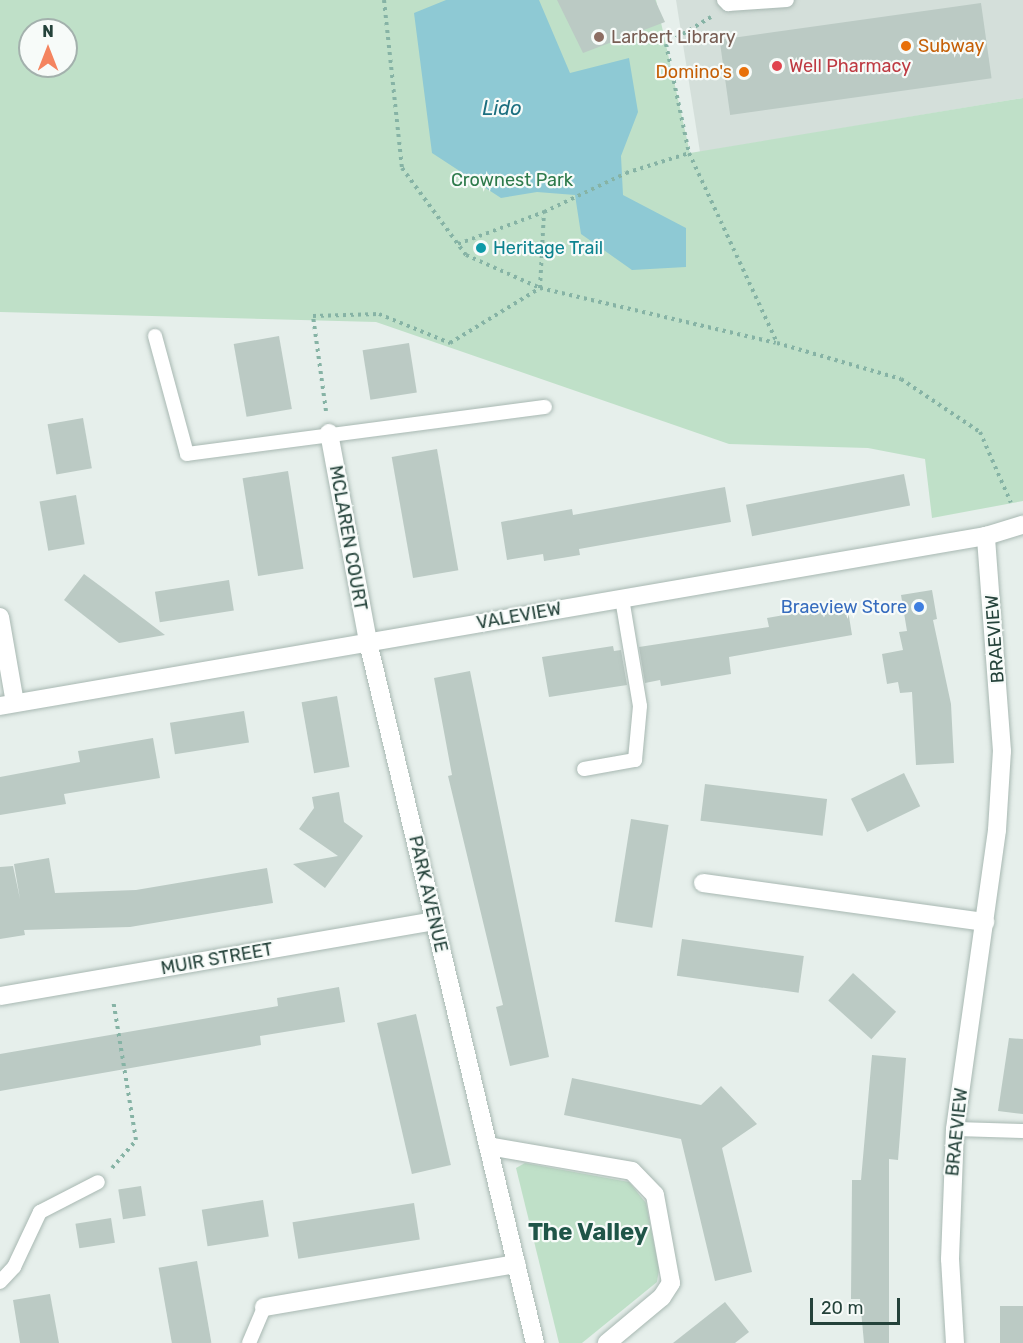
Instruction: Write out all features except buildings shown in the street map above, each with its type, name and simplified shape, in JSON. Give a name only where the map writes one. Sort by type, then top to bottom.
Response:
[{"type":"street","name":"MCLAREN COURT","points":[[329,433],[368,642]]},
{"type":"street","name":"VALEVIEW","points":[[0,617],[7,705],[986,536],[1021,526]]},
{"type":"street","name":"BRAEVIEW","points":[[955,1343],[950,1259],[955,1130],[986,922],[1002,751],[986,536]]},
{"type":"street","name":"PARK AVENUE","points":[[368,642],[535,1343]]},
{"type":"street","points":[[704,883],[986,922]]},
{"type":"street","name":"MUIR STREET","points":[[0,996],[434,921]]},
{"type":"street","points":[[488,1146],[632,1171],[655,1195],[671,1282],[662,1298],[607,1343]]},
{"type":"street","points":[[264,1307],[516,1264]]},
{"type":"lane","points":[[726,2],[786,0]]},
{"type":"lane","points":[[155,336],[187,454],[329,433],[545,407]]},
{"type":"lane","points":[[584,769],[635,760],[640,706],[622,598]]},
{"type":"lane","points":[[955,1130],[1023,1131]]},
{"type":"lane","points":[[0,1282],[14,1267],[40,1212],[99,1182]]},
{"type":"lane","points":[[249,1343],[264,1307]]},
{"type":"path","points":[[384,0],[402,168],[466,255],[540,288],[777,343],[901,379],[980,432],[1021,526]]},
{"type":"path","points":[[726,2],[693,31],[666,44],[689,153],[777,343]]},
{"type":"path","points":[[458,244],[570,202],[626,173],[689,153]]},
{"type":"path","points":[[540,288],[544,212]]},
{"type":"path","points":[[329,433],[313,316],[378,314],[450,343],[540,288]]},
{"type":"path","points":[[99,1182],[136,1140],[110,978]]},
{"type":"shaded area","points":[[676,0],[1023,0],[1023,98],[700,152]]},
{"type":"green space","name":"Crownest Park","points":[[0,0],[656,0],[690,153],[1023,98],[1023,501],[932,518],[925,459],[868,448],[729,444],[376,322],[0,312]]},
{"type":"green space","points":[[525,1163],[629,1182],[646,1203],[659,1269],[657,1282],[582,1343],[559,1343],[516,1168]]},
{"type":"water","name":"Lido","points":[[446,0],[539,0],[570,73],[629,58],[638,112],[621,156],[623,195],[686,228],[686,267],[632,270],[581,234],[575,195],[537,192],[501,198],[432,153],[414,13]]},
{"type":"place","name":"Larbert Library","points":[[599,37]]},
{"type":"place","name":"Subway","points":[[906,46]]},
{"type":"place","name":"Well Pharmacy","points":[[777,66]]},
{"type":"place","name":"Domino's","points":[[744,72]]},
{"type":"place","name":"Heritage Trail","points":[[481,248]]},
{"type":"place","name":"Braeview Store","points":[[919,607]]},
{"type":"district","name":"The Valley","points":[[588,1233]]}]
